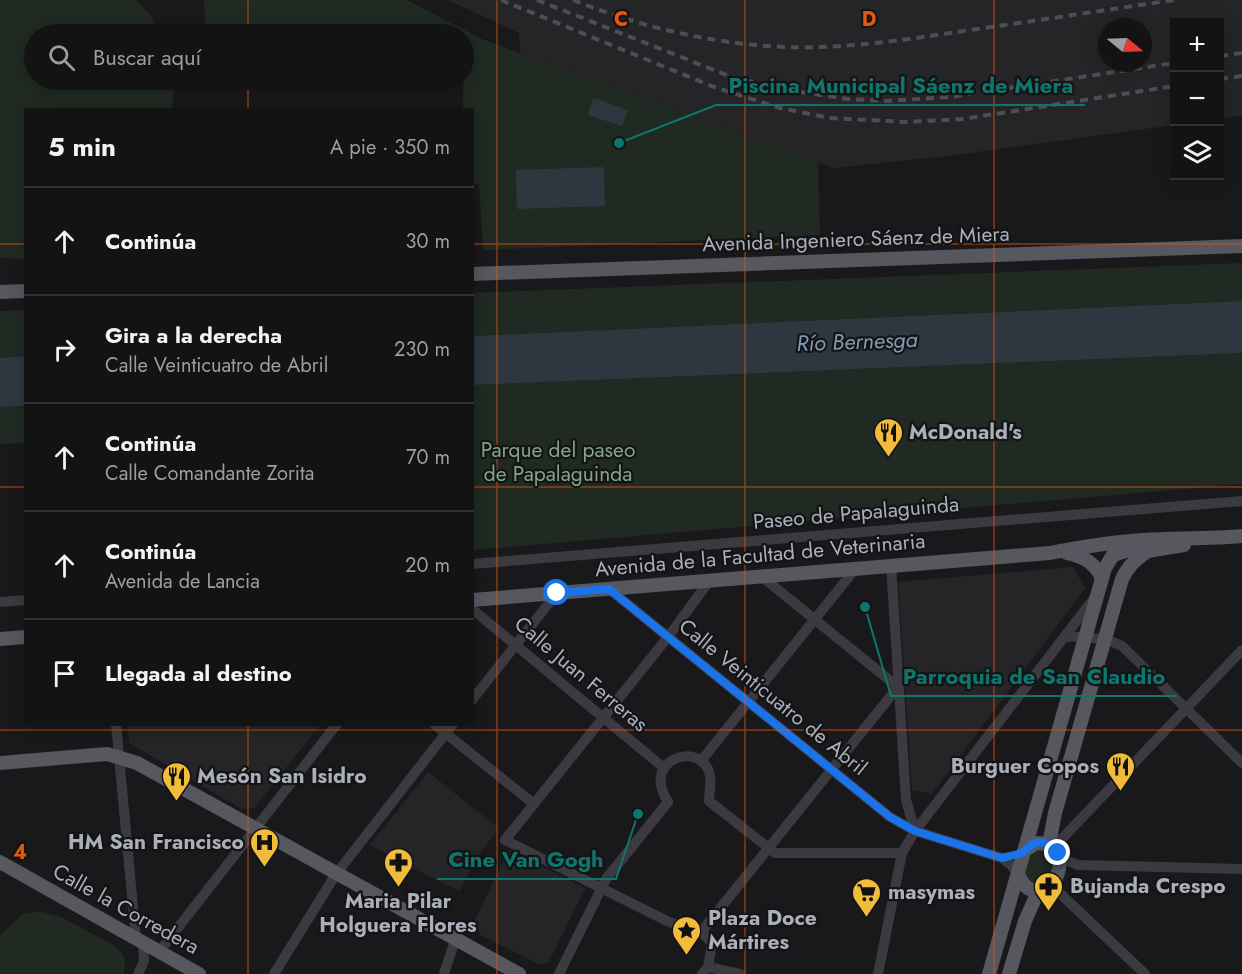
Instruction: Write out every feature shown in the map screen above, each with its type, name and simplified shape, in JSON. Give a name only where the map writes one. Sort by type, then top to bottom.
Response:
[{"type":"main road","name":"Avenida Ingeniero Sáenz de Miera","points":[[474,274],[1242,246]]},
{"type":"main road","points":[[0,292],[24,291]]},
{"type":"main road","name":"Avenida de la Facultad de Veterinaria","points":[[1050,553],[1094,545],[1144,540],[1206,540],[1242,536]]},
{"type":"main road","points":[[989,974],[1102,578],[1113,555],[1126,549],[1156,546],[1168,540]]},
{"type":"main road","name":"Avenida de la Facultad de Veterinaria","points":[[474,600],[1050,553],[1113,555],[1167,549],[1206,540]]},
{"type":"main road","points":[[1094,545],[1113,555],[1122,579]]},
{"type":"main road","points":[[1009,974],[1024,921],[1038,892],[1051,885],[1060,866],[1054,850],[1055,813],[1122,579],[1136,559],[1148,551]]},
{"type":"main road","points":[[1067,553],[1096,566],[1102,578]]},
{"type":"main road","points":[[0,639],[24,637]]},
{"type":"main road","points":[[0,763],[107,754],[137,763],[519,974]]},
{"type":"main road","points":[[1024,851],[1036,843],[1054,850]]},
{"type":"main road","name":"Calle la Corredera","points":[[0,862],[200,974]]},
{"type":"main road","points":[[1018,875],[1026,888],[1038,892]]},
{"type":"street","name":"Paseo de Papalaguinda","points":[[474,564],[1242,501]]},
{"type":"street","points":[[891,565],[906,800],[915,831]]},
{"type":"street","points":[[701,761],[856,568]]},
{"type":"street","points":[[761,576],[898,687]]},
{"type":"street","points":[[710,580],[668,637],[505,840],[669,922],[701,932],[712,943],[705,970],[740,974]]},
{"type":"street","name":"Calle Veinticuatro de Abril","points":[[609,589],[890,817],[915,831],[1002,858]]},
{"type":"street","points":[[474,698],[557,593]]},
{"type":"street","points":[[878,974],[902,853],[915,831],[1098,594]]},
{"type":"street","points":[[0,602],[24,600]]},
{"type":"street","name":"Calle Juan Ferreras","points":[[474,611],[664,768]]},
{"type":"street","points":[[1065,637],[1086,636],[1111,641],[1122,646],[1242,763]]},
{"type":"street","points":[[1242,650],[1054,850],[1078,865],[1242,869]]},
{"type":"street","points":[[701,932],[898,687]]},
{"type":"street","points":[[116,726],[144,961],[138,974]]},
{"type":"street","points":[[159,951],[335,726]]},
{"type":"street","points":[[436,726],[534,804]]},
{"type":"street","points":[[274,974],[336,874],[452,726]]},
{"type":"street","points":[[560,974],[606,879],[668,802],[661,786],[661,778],[664,768],[675,758],[692,756],[701,761],[708,768],[711,779],[709,801],[775,853],[902,853]]},
{"type":"street","points":[[1002,858],[1024,851]]},
{"type":"street","points":[[1002,858],[1018,875]]},
{"type":"street","points":[[1051,885],[1145,974]]},
{"type":"street","points":[[444,974],[455,940]]},
{"type":"shaded area","points":[[448,0],[1242,0],[1242,115],[1224,117],[1224,18],[1170,18],[1170,126],[948,156],[834,168],[520,53],[519,33]]},
{"type":"shaded area","points":[[1073,567],[1085,588],[932,794],[912,790],[898,582]]},
{"type":"shaded area","points":[[128,726],[319,726],[254,808],[242,809],[129,743]]},
{"type":"shaded area","points":[[428,772],[499,828],[474,861],[460,891],[370,845]]},
{"type":"shaded area","points":[[509,850],[585,888],[549,962],[540,965],[480,935],[475,920]]},
{"type":"green space","points":[[0,0],[136,0],[152,17],[155,24],[24,24],[24,90],[174,90],[172,108],[24,108],[24,259],[0,258]]},
{"type":"green space","points":[[204,0],[407,0],[453,24],[205,24]]},
{"type":"green space","points":[[474,35],[818,162],[820,235],[483,250],[479,184],[474,183],[474,108],[463,108],[463,90],[474,90]]},
{"type":"green space","points":[[1242,263],[1242,301],[474,336],[474,293]]},
{"type":"green space","points":[[24,310],[24,356],[0,358],[0,311]]},
{"type":"green space","name":"Parque del paseo de Papalaguinda","points":[[1242,353],[1242,484],[474,550],[474,385]]},
{"type":"green space","points":[[24,406],[24,443],[0,444],[0,407]]},
{"type":"green space","points":[[1042,849],[1052,859],[1050,872],[1046,881],[1037,885],[1029,883],[1024,873],[1027,860],[1031,854]]},
{"type":"green space","points":[[42,912],[61,917],[112,944],[125,960],[124,974],[0,974],[0,935],[24,913]]},
{"type":"water","points":[[593,98],[628,110],[622,126],[588,115]]},
{"type":"water","points":[[604,167],[605,206],[517,209],[516,170]]},
{"type":"water","name":"Río Bernesga","points":[[1242,301],[1242,353],[474,385],[474,336]]},
{"type":"water","points":[[24,356],[24,406],[0,407],[0,358]]},
{"type":"railway","points":[[501,0],[714,87],[780,108],[830,118],[906,122],[963,119],[1170,87]]},
{"type":"railway","points":[[537,0],[729,76],[780,89],[848,99],[886,101],[950,97],[1170,64]]},
{"type":"railway","points":[[573,0],[651,26],[704,38],[785,47],[855,45],[902,40],[1174,0]]},
{"type":"railway","points":[[1224,55],[1242,53]]},
{"type":"railway","points":[[1224,78],[1242,76]]},
{"type":"place","name":"Piscina Municipal Sáenz de Miera","points":[[619,143]]},
{"type":"place","name":"McDonald's","points":[[888,458]]},
{"type":"place","name":"Parroquia de San Claudio","points":[[865,607]]},
{"type":"place","name":"Burguer Copos","points":[[1120,792]]},
{"type":"place","name":"Mesón San Isidro","points":[[176,802]]},
{"type":"place","name":"Cine Van Gogh","points":[[638,814]]},
{"type":"place","name":"HM San Francisco","points":[[265,868]]},
{"type":"place","name":"Maria Pilar Holguera Flores","points":[[398,888]]},
{"type":"place","name":"Bujanda Crespo","points":[[1049,912]]},
{"type":"place","name":"masymas","points":[[867,918]]},
{"type":"place","name":"Plaza Doce Mártires","points":[[687,956]]},
{"type":"route","points":[[557,593],[609,589],[890,817],[915,831],[1002,858],[1022,853],[1031,845],[1039,842],[1049,844],[1058,853]]}]
